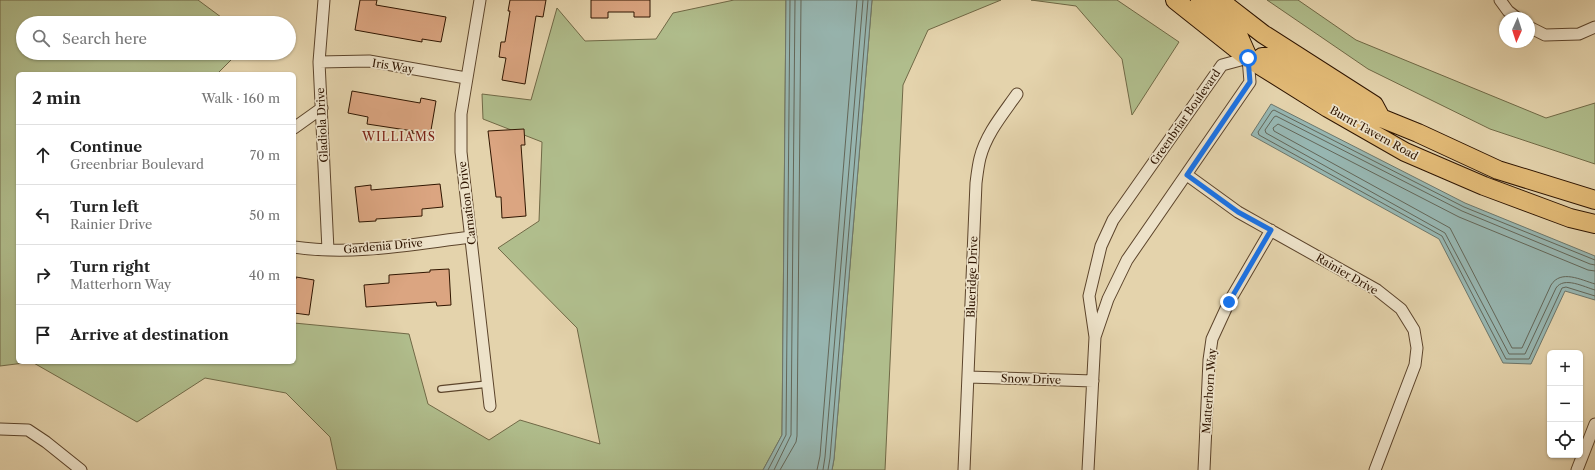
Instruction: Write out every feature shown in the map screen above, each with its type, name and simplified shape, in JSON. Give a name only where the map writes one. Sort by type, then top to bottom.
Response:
[{"type":"main road","name":"Burnt Tavern Road","points":[[1174,0],[1248,58],[1328,108],[1405,152],[1484,186],[1570,218],[1595,224]]},
{"type":"main road","points":[[1200,0],[1235,28],[1248,58],[1270,57],[1367,115],[1381,118]]},
{"type":"main road","name":"Burnt Tavern Road","points":[[1219,0],[1263,34],[1374,105],[1381,118],[1418,133],[1498,170],[1595,200]]},
{"type":"street","name":"Gladiola Drive","points":[[324,0],[319,62],[328,250]]},
{"type":"street","name":"Carnation Drive","points":[[480,0],[460,114],[461,152],[490,406]]},
{"type":"street","points":[[1500,0],[1509,12]]},
{"type":"street","points":[[1535,30],[1546,35],[1579,34],[1595,27]]},
{"type":"street","name":"Greenbriar Boulevard","points":[[1088,470],[1095,337],[1089,296],[1101,246],[1112,220],[1222,65],[1248,58],[1250,82],[1127,260],[1108,299],[1095,337]]},
{"type":"street","name":"Iris Way","points":[[319,62],[369,61],[466,78]]},
{"type":"street","name":"Blueridge Drive","points":[[964,470],[976,183],[980,158],[986,142],[996,124],[1017,94]]},
{"type":"street","points":[[296,127],[322,108]]},
{"type":"street","name":"Rainier Drive","points":[[1187,175],[1238,212],[1377,290],[1401,309],[1414,330],[1417,348],[1415,365],[1375,470]]},
{"type":"street","name":"Matterhorn Way","points":[[1204,470],[1209,360],[1212,339],[1229,302],[1271,230]]},
{"type":"street","name":"Gardenia Drive","points":[[296,247],[328,250],[356,250],[471,237]]},
{"type":"street","name":"Snow Drive","points":[[968,377],[1093,381]]},
{"type":"street","points":[[1577,470],[1595,424]]},
{"type":"street","points":[[0,429],[28,430],[46,442],[81,470]]},
{"type":"lane","points":[[441,389],[488,384]]},
{"type":"green space","points":[[0,0],[198,0],[220,16],[16,16],[16,60],[231,60],[219,72],[16,72],[16,364],[0,366]]},
{"type":"green space","points":[[734,0],[786,0],[782,435],[763,470],[337,470],[330,437],[286,393],[205,378],[137,422],[36,364],[296,364],[296,323],[409,334],[428,404],[489,440],[520,420],[600,444],[577,328],[498,248],[539,221],[542,142],[483,119],[482,94],[531,100],[557,8],[585,41],[656,39],[673,13]]},
{"type":"green space","points":[[872,0],[1001,0],[928,30],[903,85],[885,470],[832,470],[834,459]]},
{"type":"green space","points":[[1031,0],[1117,0],[1179,42],[1132,115],[1122,59],[1076,6]]},
{"type":"green space","points":[[1267,0],[1298,0],[1356,40],[1546,118],[1595,103],[1595,164],[1490,129],[1368,69]]},
{"type":"water","points":[[786,0],[872,0],[832,470],[763,470],[782,435]]},
{"type":"water","points":[[1271,104],[1465,203],[1595,256],[1595,300],[1565,291],[1531,364],[1503,363],[1439,239],[1251,135]]},
{"type":"building","points":[[360,0],[377,0],[376,5],[446,17],[441,42],[422,39],[422,42],[355,30]]},
{"type":"building","points":[[510,0],[546,0],[543,17],[536,16],[525,84],[502,80],[506,58],[499,57],[501,42],[505,42],[510,11],[508,11]]},
{"type":"building","points":[[591,0],[650,0],[650,17],[634,17],[634,12],[608,12],[608,18],[591,18]]},
{"type":"building","points":[[352,91],[420,103],[421,98],[436,101],[430,136],[412,133],[413,131],[367,124],[368,117],[348,113]]},
{"type":"building","points":[[524,129],[525,145],[521,145],[526,216],[502,218],[501,197],[496,197],[488,131]]},
{"type":"building","points":[[440,184],[443,207],[422,209],[422,216],[376,219],[376,221],[359,222],[355,187],[371,185],[371,190]]},
{"type":"building","points":[[449,269],[451,305],[437,306],[436,302],[366,307],[364,285],[389,283],[389,275]]},
{"type":"building","points":[[296,277],[314,280],[309,315],[296,313]]},
{"type":"district","name":"WILLIAMS","points":[[399,137]]},
{"type":"route","points":[[1229,302],[1271,230],[1238,212],[1187,175],[1250,82],[1248,58]]}]
